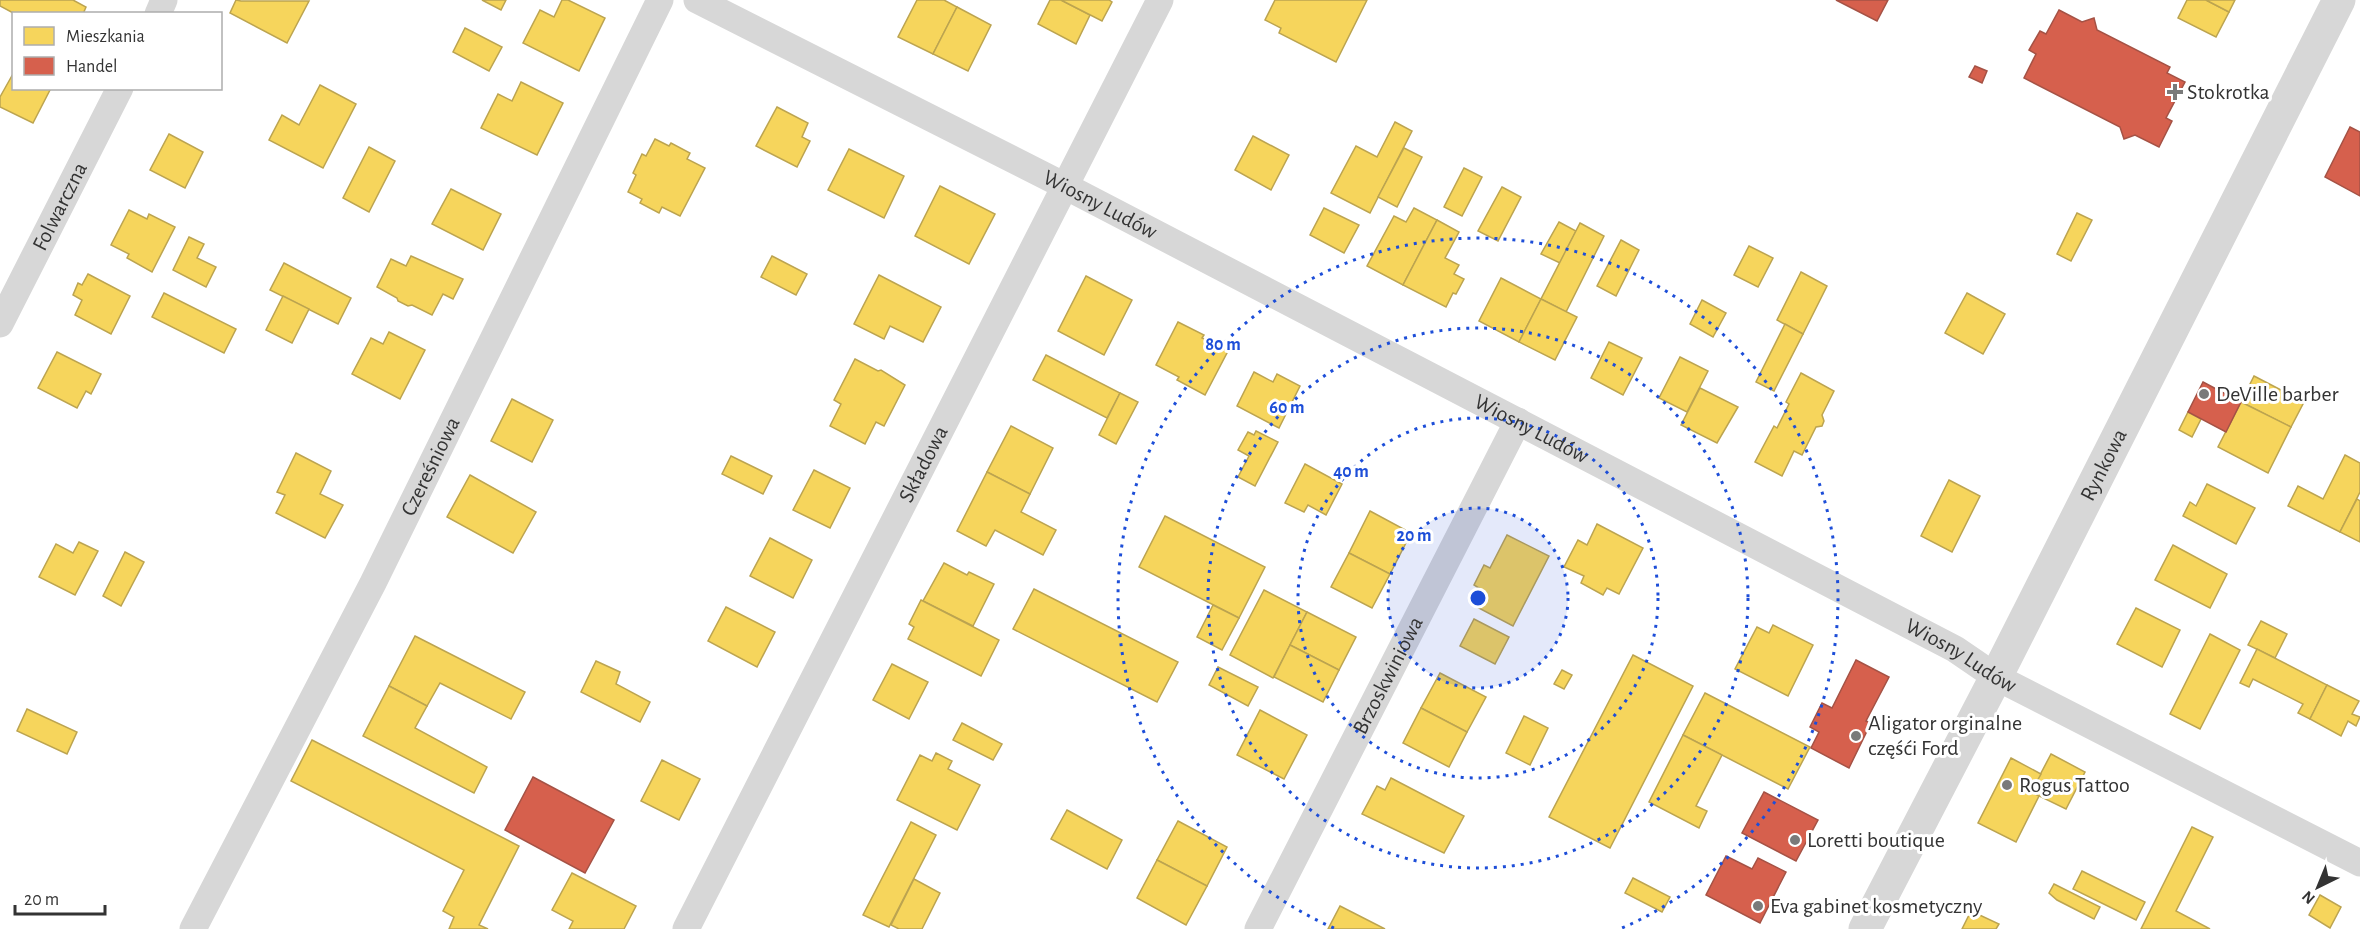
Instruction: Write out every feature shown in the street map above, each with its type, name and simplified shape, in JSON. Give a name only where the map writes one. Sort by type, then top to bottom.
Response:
[{"type":"street","name":"Czereśniowa","points":[[193,929],[373,583],[660,0]]},
{"type":"street","name":"Wiosny Ludów","points":[[697,0],[1065,186],[1518,421],[1955,649],[1996,676],[2360,863]]},
{"type":"street","name":"Składowa","points":[[686,929],[1160,0]]},
{"type":"street","name":"Rynkowa","points":[[1865,929],[2339,0]]},
{"type":"street","name":"Folwarczna","points":[[0,324],[119,90]]},
{"type":"street","name":"Brzoskwiniowa","points":[[1258,929],[1518,421]]},
{"type":"building: Mieszkania","points":[[0,0],[73,0],[86,7],[84,12],[12,12],[0,6]]},
{"type":"building: Mieszkania","points":[[236,0],[309,1],[287,43],[230,13]]},
{"type":"building: Mieszkania","points":[[482,0],[506,0],[501,10]]},
{"type":"building: Mieszkania","points":[[562,0],[568,0],[605,18],[579,71],[523,43],[540,10],[554,17]]},
{"type":"building: Mieszkania","points":[[917,0],[944,0],[957,7],[933,54],[898,37]]},
{"type":"building: Mieszkania","points":[[1050,0],[1061,0],[1090,15],[1076,44],[1038,24]]},
{"type":"building: Mieszkania","points":[[1061,0],[1109,0],[1112,2],[1102,21]]},
{"type":"building: Mieszkania","points":[[1275,0],[1367,0],[1336,62],[1279,33],[1281,28],[1265,20]]},
{"type":"building: Mieszkania","points":[[2187,0],[2206,0],[2229,12],[2216,37],[2178,18]]},
{"type":"building: Mieszkania","points":[[2206,0],[2235,0],[2229,12]]},
{"type":"building: Mieszkania","points":[[957,7],[991,25],[968,71],[933,54]]},
{"type":"building: Mieszkania","points":[[465,28],[502,47],[489,71],[453,52]]},
{"type":"building: Mieszkania","points":[[12,76],[12,90],[50,90],[33,123],[0,107],[0,97]]},
{"type":"building: Mieszkania","points":[[521,82],[563,103],[537,155],[481,128],[498,94],[512,101]]},
{"type":"building: Mieszkania","points":[[320,85],[356,104],[323,168],[269,140],[282,115],[299,125]]},
{"type":"building: Mieszkania","points":[[777,107],[808,123],[802,137],[810,141],[797,167],[756,146]]},
{"type":"building: Mieszkania","points":[[1395,122],[1412,131],[1370,213],[1331,193],[1356,146],[1377,157]]},
{"type":"building: Mieszkania","points":[[169,134],[203,152],[185,188],[150,170]]},
{"type":"building: Mieszkania","points":[[1253,136],[1289,155],[1271,190],[1235,170]]},
{"type":"building: Mieszkania","points":[[655,139],[669,146],[671,143],[690,153],[687,159],[705,168],[680,216],[662,207],[659,213],[640,203],[642,199],[628,192],[636,175],[633,173],[642,154],[646,156]]},
{"type":"building: Mieszkania","points":[[369,147],[395,161],[369,212],[343,198]]},
{"type":"building: Mieszkania","points":[[1404,148],[1422,157],[1397,207],[1378,197]]},
{"type":"building: Mieszkania","points":[[849,149],[904,176],[884,218],[828,190]]},
{"type":"building: Mieszkania","points":[[1464,168],[1482,177],[1462,216],[1444,207]]},
{"type":"building: Mieszkania","points":[[940,186],[995,214],[969,264],[915,236]]},
{"type":"building: Mieszkania","points":[[1502,187],[1521,197],[1498,241],[1478,231]]},
{"type":"building: Mieszkania","points":[[451,189],[501,214],[483,250],[432,224]]},
{"type":"building: Mieszkania","points":[[1324,208],[1359,225],[1344,253],[1310,235]]},
{"type":"building: Mieszkania","points":[[1414,208],[1437,220],[1403,285],[1367,266],[1394,216],[1406,222]]},
{"type":"building: Mieszkania","points":[[129,210],[147,219],[149,214],[175,227],[152,272],[127,258],[129,254],[111,245]]},
{"type":"building: Mieszkania","points":[[2077,213],[2092,220],[2071,261],[2057,254]]},
{"type":"building: Mieszkania","points":[[1437,220],[1459,232],[1445,258],[1459,265],[1454,274],[1464,279],[1446,307],[1403,285]]},
{"type":"building: Mieszkania","points":[[1559,222],[1576,231],[1560,263],[1541,254]]},
{"type":"building: Mieszkania","points":[[1580,223],[1604,236],[1566,312],[1541,299]]},
{"type":"building: Mieszkania","points":[[189,237],[204,244],[197,258],[216,267],[206,287],[173,270]]},
{"type":"building: Mieszkania","points":[[1621,240],[1639,250],[1616,296],[1597,286]]},
{"type":"building: Mieszkania","points":[[1749,246],[1773,258],[1758,287],[1734,275]]},
{"type":"building: Mieszkania","points":[[411,256],[463,279],[453,299],[443,294],[432,315],[398,301],[397,298],[377,287],[391,259],[406,266]]},
{"type":"building: Mieszkania","points":[[772,256],[807,274],[796,295],[761,277]]},
{"type":"building: Mieszkania","points":[[284,263],[351,298],[338,324],[270,290]]},
{"type":"building: Mieszkania","points":[[1801,272],[1827,286],[1803,334],[1777,320]]},
{"type":"building: Mieszkania","points":[[88,274],[130,296],[111,334],[75,315],[82,300],[73,295],[78,283],[82,285]]},
{"type":"building: Mieszkania","points":[[879,275],[941,307],[923,342],[890,326],[884,339],[854,324]]},
{"type":"building: Mieszkania","points":[[1086,276],[1132,300],[1104,355],[1058,331]]},
{"type":"building: Mieszkania","points":[[1501,278],[1541,299],[1519,342],[1479,321]]},
{"type":"building: Mieszkania","points":[[164,293],[236,329],[224,353],[152,317]]},
{"type":"building: Mieszkania","points":[[1967,293],[2005,314],[1983,354],[1945,333]]},
{"type":"building: Mieszkania","points":[[283,296],[309,309],[292,343],[266,330]]},
{"type":"building: Mieszkania","points":[[1541,299],[1577,317],[1555,360],[1519,342]]},
{"type":"building: Mieszkania","points":[[1702,300],[1726,313],[1713,337],[1690,324]]},
{"type":"building: Mieszkania","points":[[1178,322],[1228,351],[1205,395],[1177,380],[1179,377],[1156,365]]},
{"type":"building: Mieszkania","points":[[1785,324],[1803,334],[1774,391],[1756,382]]},
{"type":"building: Mieszkania","points":[[389,332],[425,350],[400,399],[352,374],[371,338],[383,344]]},
{"type":"building: Mieszkania","points":[[1609,342],[1642,358],[1623,395],[1591,378]]},
{"type":"building: Mieszkania","points":[[57,352],[101,374],[91,394],[86,391],[77,408],[38,388]]},
{"type":"building: Mieszkania","points":[[1046,355],[1120,393],[1107,418],[1033,380]]},
{"type":"building: Mieszkania","points":[[1680,357],[1708,371],[1687,412],[1659,398]]},
{"type":"building: Mieszkania","points":[[855,359],[878,371],[881,370],[905,385],[884,426],[876,422],[865,444],[830,426],[841,404],[834,400]]},
{"type":"building: Mieszkania","points":[[1254,372],[1273,382],[1277,374],[1300,386],[1279,428],[1237,406]]},
{"type":"building: Mieszkania","points":[[1801,373],[1834,391],[1822,415],[1824,421],[1822,426],[1816,427],[1802,455],[1794,451],[1782,476],[1755,462],[1774,426],[1777,428],[1789,404],[1786,402]]},
{"type":"building: Mieszkania","points":[[2254,376],[2304,402],[2291,427],[2241,402]]},
{"type":"building: Mieszkania","points":[[1700,388],[1738,407],[1717,443],[1681,425]]},
{"type":"building: Mieszkania","points":[[1120,393],[1138,402],[1116,444],[1099,435]]},
{"type":"building: Mieszkania","points":[[512,399],[553,420],[532,462],[491,441]]},
{"type":"building: Mieszkania","points":[[2241,402],[2291,427],[2268,473],[2218,447]]},
{"type":"building: Mieszkania","points":[[2188,412],[2201,419],[2192,437],[2179,430]]},
{"type":"building: Mieszkania","points":[[1011,426],[1053,448],[1030,494],[987,472]]},
{"type":"building: Mieszkania","points":[[1256,431],[1278,442],[1255,486],[1238,477],[1249,456],[1238,450],[1248,432],[1254,435]]},
{"type":"building: Mieszkania","points":[[296,453],[331,471],[320,494],[343,505],[325,538],[276,513],[285,495],[277,492]]},
{"type":"building: Mieszkania","points":[[2345,455],[2360,463],[2360,492],[2340,532],[2288,506],[2298,486],[2323,499]]},
{"type":"building: Mieszkania","points":[[731,456],[772,476],[763,494],[722,474]]},
{"type":"building: Mieszkania","points":[[1305,464],[1342,484],[1326,515],[1308,505],[1304,512],[1285,503]]},
{"type":"building: Mieszkania","points":[[814,470],[850,488],[830,528],[793,510]]},
{"type":"building: Mieszkania","points":[[987,472],[1030,494],[1021,512],[1056,530],[1043,555],[995,530],[986,546],[957,531]]},
{"type":"building: Mieszkania","points":[[470,475],[536,512],[513,553],[447,517]]},
{"type":"building: Mieszkania","points":[[1949,480],[1980,496],[1952,552],[1921,536]]},
{"type":"building: Mieszkania","points":[[2207,484],[2255,508],[2236,544],[2183,516],[2190,502],[2196,506]]},
{"type":"building: Mieszkania","points":[[2357,499],[2360,501],[2360,542],[2340,532]]},
{"type":"building: Mieszkania","points":[[1370,511],[1411,533],[1390,574],[1349,553]]},
{"type":"building: Mieszkania","points":[[1165,516],[1265,567],[1239,618],[1139,567]]},
{"type":"building: Mieszkania","points":[[1597,524],[1643,548],[1619,594],[1607,588],[1603,595],[1581,583],[1584,576],[1564,567],[1578,540],[1587,545]]},
{"type":"building: Mieszkania","points":[[1507,535],[1549,556],[1513,626],[1471,604],[1479,588],[1474,585],[1484,565],[1490,568]]},
{"type":"building: Mieszkania","points":[[770,538],[812,560],[793,598],[750,576]]},
{"type":"building: Mieszkania","points":[[79,542],[98,551],[75,595],[39,577],[56,544],[73,553]]},
{"type":"building: Mieszkania","points":[[2173,545],[2227,574],[2210,608],[2155,580]]},
{"type":"building: Mieszkania","points":[[125,552],[144,562],[121,606],[103,596]]},
{"type":"building: Mieszkania","points":[[1349,553],[1390,574],[1372,608],[1331,587]]},
{"type":"building: Mieszkania","points":[[944,563],[967,575],[969,572],[994,584],[973,626],[923,601]]},
{"type":"building: Mieszkania","points":[[1034,589],[1178,662],[1157,702],[1013,629]]},
{"type":"building: Mieszkania","points":[[1264,590],[1307,612],[1273,678],[1230,655]]},
{"type":"building: Mieszkania","points":[[921,600],[999,640],[981,676],[908,639],[914,627],[909,624]]},
{"type":"building: Mieszkania","points":[[1213,605],[1239,618],[1222,650],[1197,637]]},
{"type":"building: Mieszkania","points":[[726,607],[775,632],[757,667],[708,641]]},
{"type":"building: Mieszkania","points":[[2136,608],[2180,630],[2162,667],[2117,644]]},
{"type":"building: Mieszkania","points":[[1307,612],[1356,637],[1339,670],[1290,645]]},
{"type":"building: Mieszkania","points":[[1474,619],[1509,637],[1495,664],[1460,646]]},
{"type":"building: Mieszkania","points":[[2261,621],[2287,634],[2275,658],[2248,645]]},
{"type":"building: Mieszkania","points":[[1773,625],[1813,645],[1788,696],[1735,669],[1757,627],[1769,633]]},
{"type":"building: Mieszkania","points":[[2210,634],[2240,650],[2200,729],[2170,714]]},
{"type":"building: Mieszkania","points":[[415,636],[525,692],[511,719],[440,683],[427,706],[389,686]]},
{"type":"building: Mieszkania","points":[[1290,645],[1339,670],[1323,702],[1274,677]]},
{"type":"building: Mieszkania","points":[[2257,649],[2327,685],[2310,719],[2298,713],[2303,704],[2253,679],[2249,687],[2240,683]]},
{"type":"building: Mieszkania","points":[[1633,655],[1693,686],[1610,848],[1549,817]]},
{"type":"building: Mieszkania","points":[[596,661],[620,672],[616,684],[650,702],[640,722],[581,692]]},
{"type":"building: Mieszkania","points":[[892,664],[928,682],[909,719],[873,700]]},
{"type":"building: Mieszkania","points":[[1218,667],[1258,687],[1248,706],[1209,685]]},
{"type":"building: Mieszkania","points":[[1562,670],[1572,675],[1564,689],[1554,684]]},
{"type":"building: Mieszkania","points":[[1440,673],[1486,697],[1467,732],[1421,708]]},
{"type":"building: Mieszkania","points":[[2327,685],[2359,701],[2352,714],[2360,717],[2356,726],[2348,721],[2341,736],[2310,719]]},
{"type":"building: Mieszkania","points":[[389,686],[427,706],[415,728],[487,767],[474,793],[363,736]]},
{"type":"building: Mieszkania","points":[[1705,693],[1810,747],[1788,789],[1683,735]]},
{"type":"building: Mieszkania","points":[[1421,708],[1467,732],[1449,767],[1403,743]]},
{"type":"building: Mieszkania","points":[[27,709],[77,732],[67,754],[17,731]]},
{"type":"building: Mieszkania","points":[[1260,710],[1307,735],[1284,779],[1237,755]]},
{"type":"building: Mieszkania","points":[[1524,716],[1548,728],[1530,765],[1506,753]]},
{"type":"building: Mieszkania","points":[[962,723],[1002,744],[993,760],[953,740]]},
{"type":"building: Mieszkania","points":[[1683,735],[1722,755],[1696,806],[1707,811],[1699,828],[1649,802]]},
{"type":"building: Mieszkania","points":[[312,740],[519,846],[479,925],[488,929],[449,929],[454,917],[443,911],[464,870],[291,781]]},
{"type":"building: Mieszkania","points":[[936,753],[952,761],[948,769],[980,785],[957,830],[897,800],[920,755],[932,761]]},
{"type":"building: Mieszkania","points":[[2051,754],[2085,772],[2066,809],[2031,792]]},
{"type":"building: Mieszkania","points":[[2011,758],[2041,774],[2031,792],[2039,796],[2016,842],[1978,823]]},
{"type":"building: Mieszkania","points":[[662,760],[700,779],[679,820],[641,801]]},
{"type":"building: Mieszkania","points":[[1391,778],[1464,816],[1444,853],[1362,814],[1377,786],[1385,790]]},
{"type":"building: Mieszkania","points":[[1067,810],[1122,840],[1107,869],[1051,839]]},
{"type":"building: Mieszkania","points":[[1178,821],[1227,847],[1207,886],[1157,860]]},
{"type":"building: Mieszkania","points":[[911,822],[936,835],[889,927],[863,915]]},
{"type":"building: Mieszkania","points":[[2192,827],[2213,837],[2176,911],[2210,929],[2141,929]]},
{"type":"building: Mieszkania","points":[[1157,860],[1207,886],[1186,925],[1137,898]]},
{"type":"building: Mieszkania","points":[[2082,871],[2145,902],[2136,920],[2073,889]]},
{"type":"building: Mieszkania","points":[[572,873],[636,906],[624,929],[569,929],[573,921],[552,910]]},
{"type":"building: Mieszkania","points":[[1633,878],[1670,897],[1662,912],[1625,893]]},
{"type":"building: Mieszkania","points":[[914,879],[940,893],[922,929],[899,929],[891,925]]},
{"type":"building: Mieszkania","points":[[2054,884],[2100,907],[2094,919],[2057,900],[2049,893]]},
{"type":"building: Mieszkania","points":[[2320,895],[2341,907],[2330,928],[2309,915]]},
{"type":"building: Mieszkania","points":[[1340,906],[1385,929],[1328,929]]},
{"type":"building: Mieszkania","points":[[1971,911],[1999,924],[1996,929],[1962,929]]},
{"type":"building: Handel","points":[[1836,0],[1888,0],[1877,21]]},
{"type":"building: Handel","points":[[2059,10],[2082,22],[2094,18],[2097,30],[2170,67],[2167,73],[2185,82],[2166,118],[2172,121],[2159,147],[2135,135],[2124,139],[2120,127],[2024,78],[2036,54],[2029,50],[2040,31],[2046,34]]},
{"type":"building: Handel","points":[[1975,66],[1987,71],[1982,83],[1969,77]]},
{"type":"building: Handel","points":[[2350,127],[2360,132],[2360,196],[2325,177]]},
{"type":"building: Handel","points":[[2203,382],[2241,402],[2226,432],[2188,412]]},
{"type":"building: Handel","points":[[1856,660],[1889,677],[1866,721],[1871,723],[1849,768],[1811,748],[1819,732],[1810,727],[1822,703],[1832,708]]},
{"type":"building: Handel","points":[[533,777],[614,820],[585,873],[505,830]]},
{"type":"building: Handel","points":[[1764,792],[1818,820],[1796,861],[1742,833]]},
{"type":"building: Handel","points":[[1726,856],[1752,869],[1758,858],[1786,872],[1760,923],[1706,895]]},
{"type":"place","name":"Stokrotka","points":[[2175,92]]},
{"type":"place","name":"DeVille barber","points":[[2204,394]]},
{"type":"place","name":"Aligator orginalne częśći Ford","points":[[1856,736]]},
{"type":"place","name":"Rogus Tattoo","points":[[2007,785]]},
{"type":"place","name":"Loretti boutique","points":[[1795,840]]},
{"type":"place","name":"Eva gabinet kosmetyczny","points":[[1758,906]]}]
